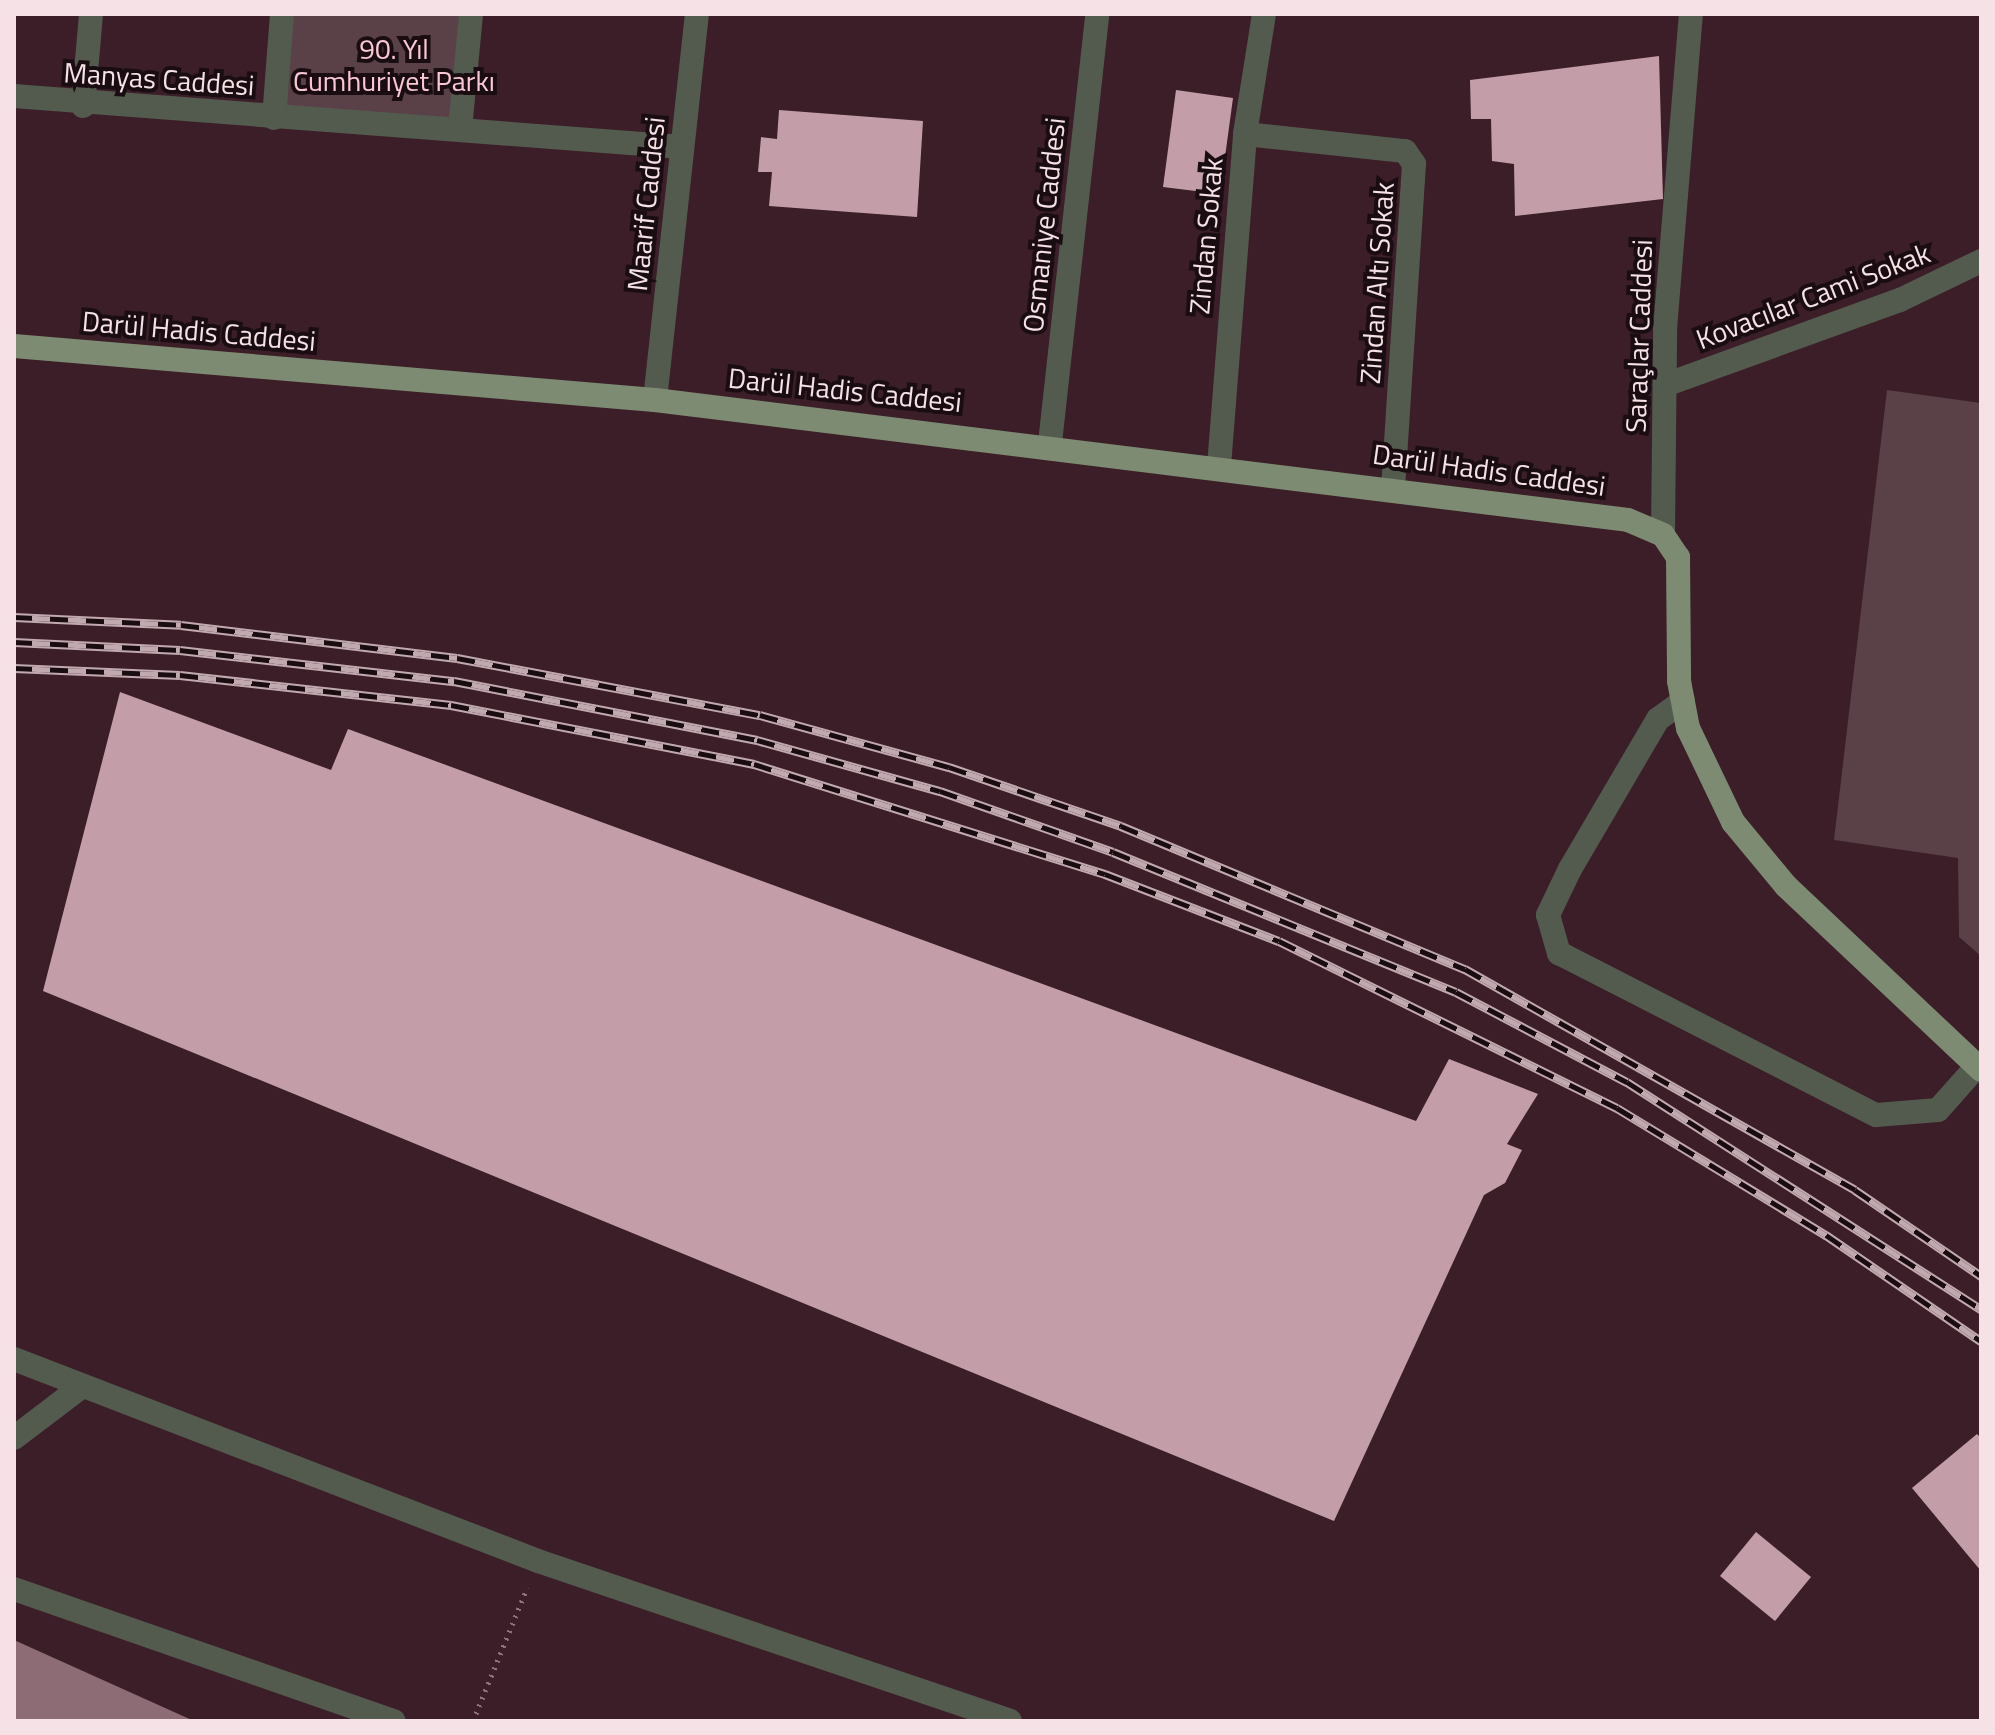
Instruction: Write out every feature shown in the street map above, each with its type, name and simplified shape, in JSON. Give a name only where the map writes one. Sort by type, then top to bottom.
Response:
[{"type":"main road","name":"Darül Hadis Caddesi","points":[[14,346],[655,400],[1050,443],[1393,486],[1628,520],[1663,535]]},
{"type":"main road","name":"Saraçlar Caddesi","points":[[1663,535],[1678,557],[1683,701],[1706,775],[1733,822],[1786,886],[1979,1068]]},
{"type":"street","points":[[83,106],[91,14]]},
{"type":"street","points":[[274,118],[282,14]]},
{"type":"street","points":[[460,129],[471,14]]},
{"type":"street","name":"Maarif Caddesi","points":[[655,400],[697,14]]},
{"type":"street","name":"Osmaniye Caddesi","points":[[1050,443],[1097,14]]},
{"type":"street","name":"Zindan Sokak","points":[[1219,466],[1245,134],[1264,14]]},
{"type":"street","name":"Saraçlar Caddesi","points":[[1663,535],[1665,385],[1691,14]]},
{"type":"street","name":"Manyas Caddesi","points":[[14,96],[83,106],[460,129],[682,147]]},
{"type":"street","name":"Zindan Altı Sokak","points":[[1245,134],[1405,151],[1414,164],[1393,486]]},
{"type":"street","name":"Kovacılar Cami Sokak","points":[[1665,385],[1900,300],[1981,261]]},
{"type":"street","points":[[1683,701],[1658,719],[1570,869],[1548,915],[1559,953],[1876,1115],[1938,1110],[1979,1068]]},
{"type":"street","points":[[14,1359],[538,1561],[1010,1721]]},
{"type":"street","points":[[14,1438],[81,1387]]},
{"type":"street","points":[[14,1589],[394,1721]]},
{"type":"path","points":[[473,1721],[538,1561]]},
{"type":"green space","name":"90. Yıl Cumhuriyet Parkı","points":[[293,14],[464,14],[455,122],[285,107]]},
{"type":"green space","points":[[1887,390],[1981,403],[1981,956],[1959,937],[1958,858],[1834,840]]},
{"type":"shaded area","points":[[14,1640],[194,1721],[14,1721]]},
{"type":"building","points":[[1659,56],[1663,199],[1515,216],[1514,164],[1492,161],[1491,119],[1471,119],[1470,80]]},
{"type":"building","points":[[1176,90],[1233,98],[1220,194],[1163,187]]},
{"type":"building","points":[[779,110],[923,121],[917,217],[769,206],[772,172],[758,172],[761,137],[777,139]]},
{"type":"building","points":[[120,692],[331,770],[348,729],[1416,1121],[1449,1059],[1538,1094],[1507,1144],[1522,1150],[1505,1183],[1484,1195],[1334,1521],[43,991]]},
{"type":"building","points":[[1977,1434],[1981,1438],[1981,1571],[1912,1488]]},
{"type":"building","points":[[1756,1532],[1811,1577],[1775,1621],[1720,1576]]},
{"type":"railway","points":[[14,617],[181,625],[457,658],[760,715],[949,767],[1121,826],[1465,969],[1855,1190],[1981,1276]]},
{"type":"railway","points":[[14,642],[180,650],[454,681],[757,740],[940,791],[1113,852],[1456,992],[1627,1082],[1981,1309]]},
{"type":"railway","points":[[14,668],[180,675],[451,705],[754,764],[1105,874],[1279,941],[1617,1108],[1826,1235],[1981,1341]]}]
